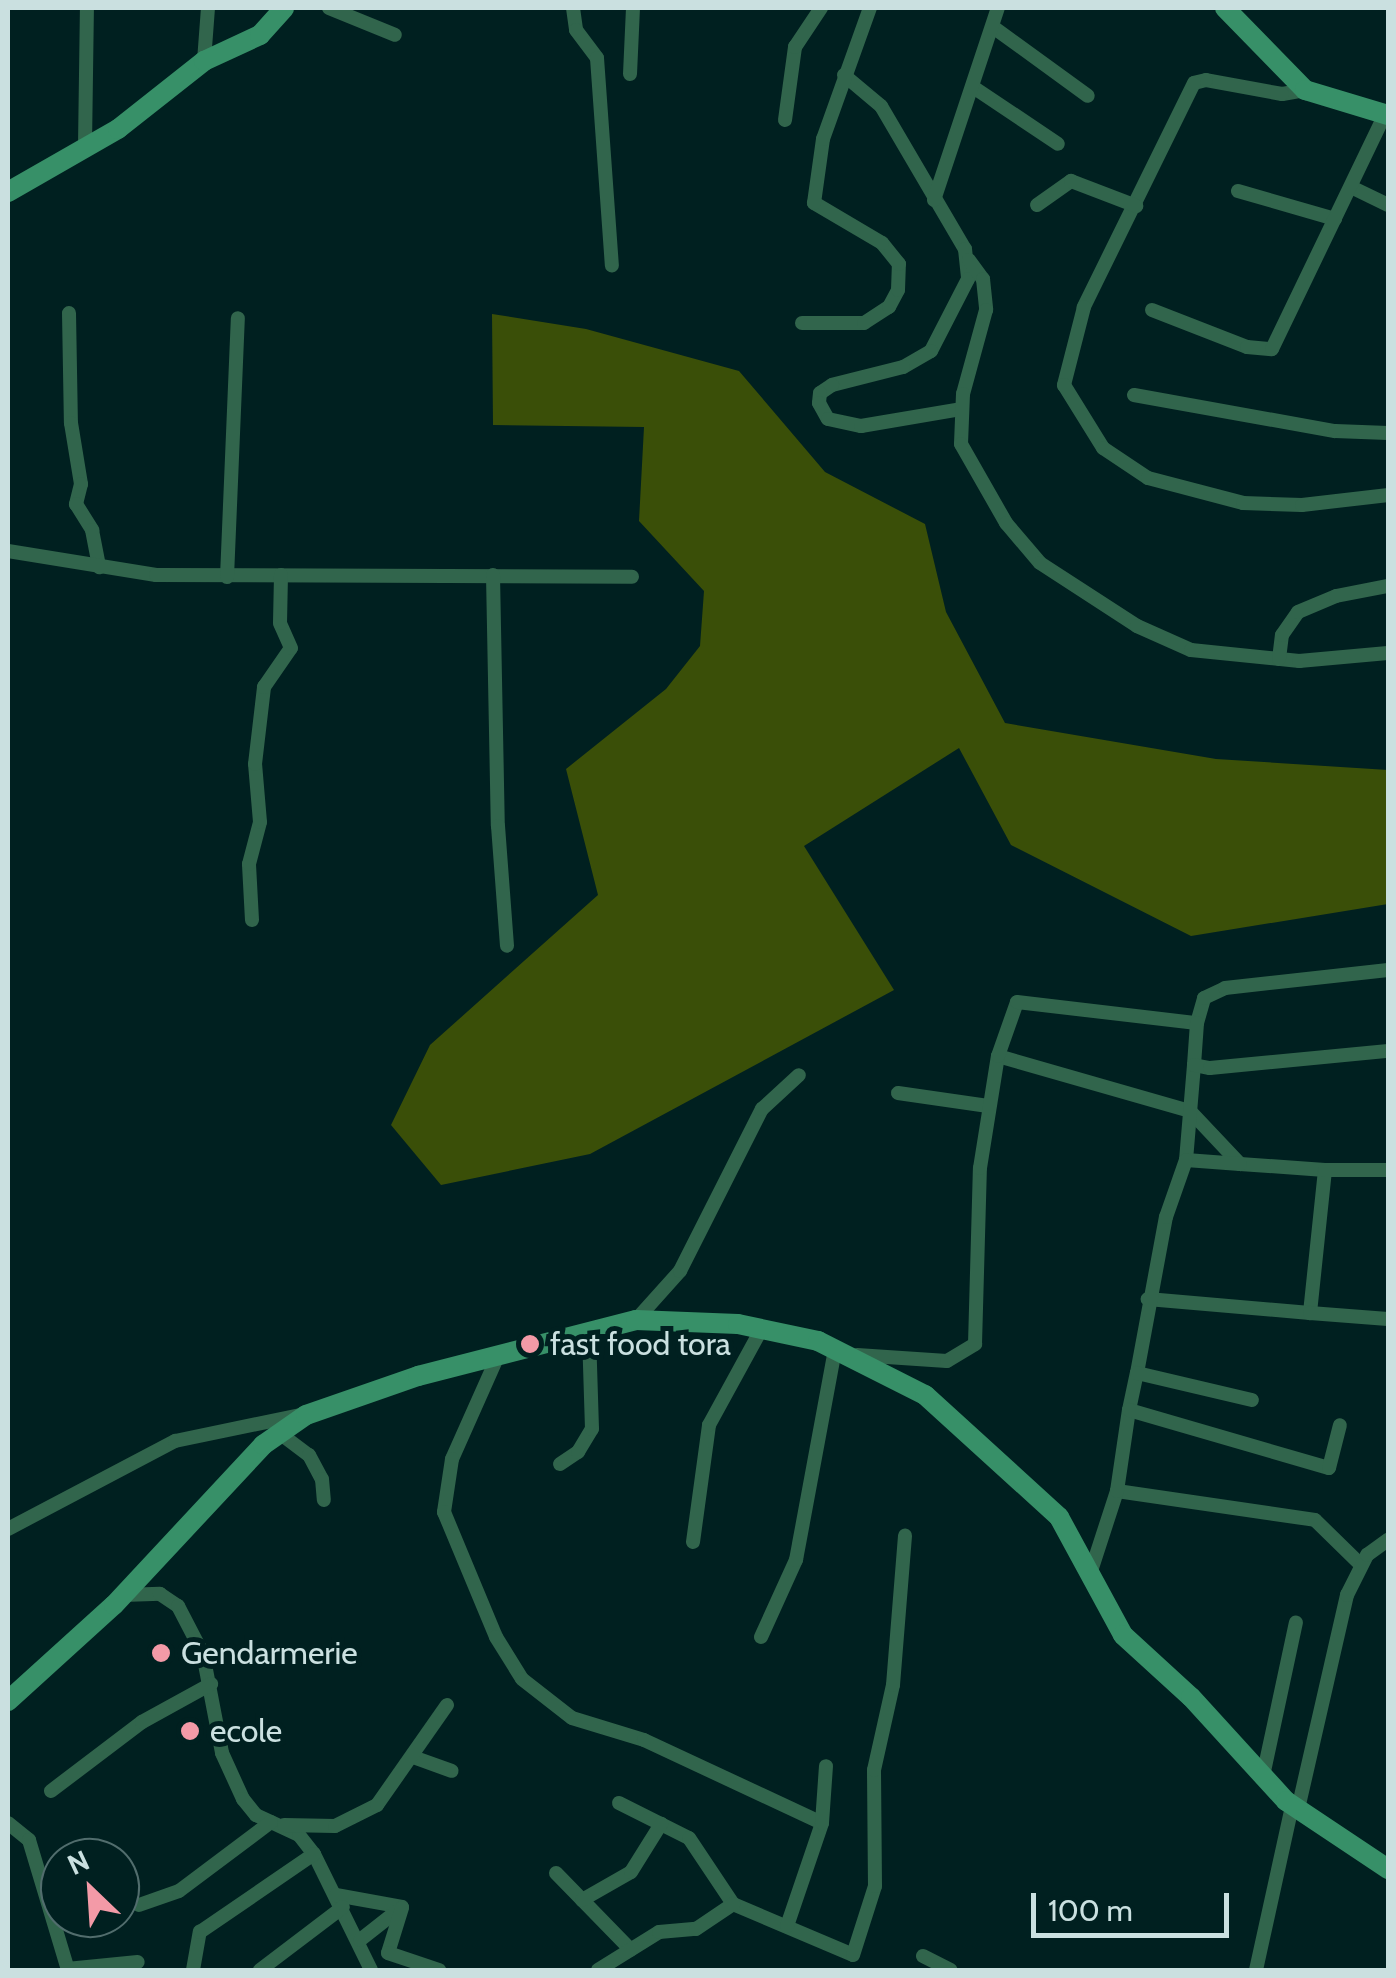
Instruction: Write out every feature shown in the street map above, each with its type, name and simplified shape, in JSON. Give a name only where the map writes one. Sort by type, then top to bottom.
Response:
[{"type":"street","points":[[85,146],[87,8]]},
{"type":"street","points":[[204,61],[208,8]]},
{"type":"street","points":[[8,192],[85,146],[204,61],[260,35],[284,8]]},
{"type":"street","points":[[329,8],[395,35]]},
{"type":"street","points":[[573,8],[576,30],[598,58],[612,265]]},
{"type":"street","points":[[630,74],[633,8]]},
{"type":"street","points":[[785,120],[795,47],[820,8]]},
{"type":"street","points":[[802,323],[864,323],[889,307],[898,290],[899,264],[882,243],[814,203],[823,140],[869,8]]},
{"type":"street","points":[[934,200],[998,8]]},
{"type":"street","points":[[1224,8],[1305,90]]},
{"type":"street","points":[[993,26],[1088,96]]},
{"type":"street","points":[[844,75],[878,101],[968,260],[983,279],[986,310],[959,433],[970,464],[1040,563],[1180,646],[1279,660],[1388,653]]},
{"type":"street","points":[[1152,310],[1247,346],[1272,348],[1387,115],[1305,90],[1282,94],[1194,83],[1084,307],[1064,374],[1075,412],[1103,448],[1148,478],[1234,502],[1302,506],[1388,495]]},
{"type":"street","points":[[973,87],[1058,144]]},
{"type":"street","points":[[1037,204],[1071,181],[1136,206]]},
{"type":"street","points":[[1351,186],[1388,205]]},
{"type":"street","points":[[1238,190],[1335,219]]},
{"type":"street","points":[[961,410],[844,424],[828,419],[818,397],[849,378],[904,367],[932,350],[968,279],[968,260]]},
{"type":"street","points":[[69,313],[71,424],[81,484],[76,504],[92,530],[99,566]]},
{"type":"street","points":[[227,577],[238,318]]},
{"type":"street","points":[[1134,396],[1335,431],[1388,434]]},
{"type":"street","points":[[8,550],[99,566],[227,577],[632,577]]},
{"type":"street","points":[[252,920],[249,864],[260,822],[255,764],[264,687],[291,648],[280,622],[281,574]]},
{"type":"street","points":[[493,575],[495,768],[507,946]]},
{"type":"street","points":[[1279,660],[1282,635],[1298,612],[1336,596],[1388,586]]},
{"type":"street","points":[[1091,1571],[1117,1491],[1148,1300],[1186,1160],[1198,1022],[1204,998],[1225,988],[1388,970]]},
{"type":"street","points":[[8,1528],[175,1442],[306,1414],[418,1376],[636,1320],[762,1328],[843,1351],[946,1361],[976,1344],[977,1211],[988,1106],[1012,1007],[1022,1000],[1198,1022]]},
{"type":"street","points":[[1194,1065],[1388,1051]]},
{"type":"street","points":[[998,1056],[1190,1111],[1240,1164]]},
{"type":"street","points":[[636,1320],[680,1271],[762,1109],[799,1074]]},
{"type":"street","points":[[898,1093],[988,1106]]},
{"type":"street","points":[[1186,1160],[1325,1170],[1388,1170]]},
{"type":"street","points":[[1310,1312],[1325,1170]]},
{"type":"street","points":[[1148,1300],[1388,1320]]},
{"type":"street","points":[[694,1542],[709,1425],[762,1328]]},
{"type":"street","points":[[560,1464],[578,1452],[592,1428],[589,1331]]},
{"type":"street","points":[[843,1351],[926,1394],[1044,1499],[1091,1571],[1123,1635],[1295,1808],[1388,1869]]},
{"type":"street","points":[[761,1637],[796,1560],[843,1351]]},
{"type":"street","points":[[498,1358],[452,1460],[444,1512],[496,1638],[522,1678],[587,1726],[644,1740],[822,1824]]},
{"type":"street","points":[[1137,1373],[1252,1400]]},
{"type":"street","points":[[1129,1410],[1329,1468],[1340,1425]]},
{"type":"street","points":[[8,1701],[123,1595],[278,1432],[306,1414]]},
{"type":"street","points":[[278,1432],[308,1454],[322,1479],[324,1500]]},
{"type":"street","points":[[1117,1491],[1315,1520],[1360,1564]]},
{"type":"street","points":[[619,1803],[688,1838],[733,1904],[853,1955],[874,1898],[874,1770],[893,1686],[905,1535]]},
{"type":"street","points":[[1256,1970],[1347,1595],[1360,1564],[1388,1540]]},
{"type":"street","points":[[123,1595],[171,1598],[211,1684],[222,1753],[250,1809],[299,1835],[314,1854],[369,1964],[388,1953],[402,1907]]},
{"type":"street","points":[[1263,1776],[1296,1622]]},
{"type":"street","points":[[51,1791],[142,1722],[211,1684]]},
{"type":"street","points":[[140,1905],[179,1891],[275,1824],[335,1826],[377,1805],[447,1705]]},
{"type":"street","points":[[412,1757],[452,1771]]},
{"type":"street","points":[[786,1926],[822,1824],[826,1766]]},
{"type":"street","points":[[8,1823],[28,1840],[68,1970],[138,1962]]},
{"type":"street","points":[[582,1900],[631,1872],[661,1824]]},
{"type":"street","points":[[193,1970],[200,1932],[314,1854]]},
{"type":"street","points":[[556,1873],[631,1950]]},
{"type":"street","points":[[260,1970],[339,1901],[402,1907]]},
{"type":"street","points":[[601,1970],[659,1932],[696,1929],[733,1904]]},
{"type":"street","points":[[360,1940],[402,1907]]},
{"type":"street","points":[[388,1953],[439,1970]]},
{"type":"street","points":[[923,1956],[951,1970]]},
{"type":"green space","points":[[492,314],[586,329],[739,371],[825,472],[925,524],[946,612],[1005,723],[1216,759],[1388,770],[1388,904],[1191,936],[1011,845],[959,748],[804,846],[894,990],[590,1154],[441,1185],[391,1125],[430,1045],[598,895],[566,769],[666,689],[700,646],[704,591],[639,521],[644,427],[493,425]]},
{"type":"place","name":"fast food tora","points":[[530,1344]]},
{"type":"place","name":"Gendarmerie","points":[[161,1653]]},
{"type":"place","name":"ecole","points":[[190,1731]]}]
